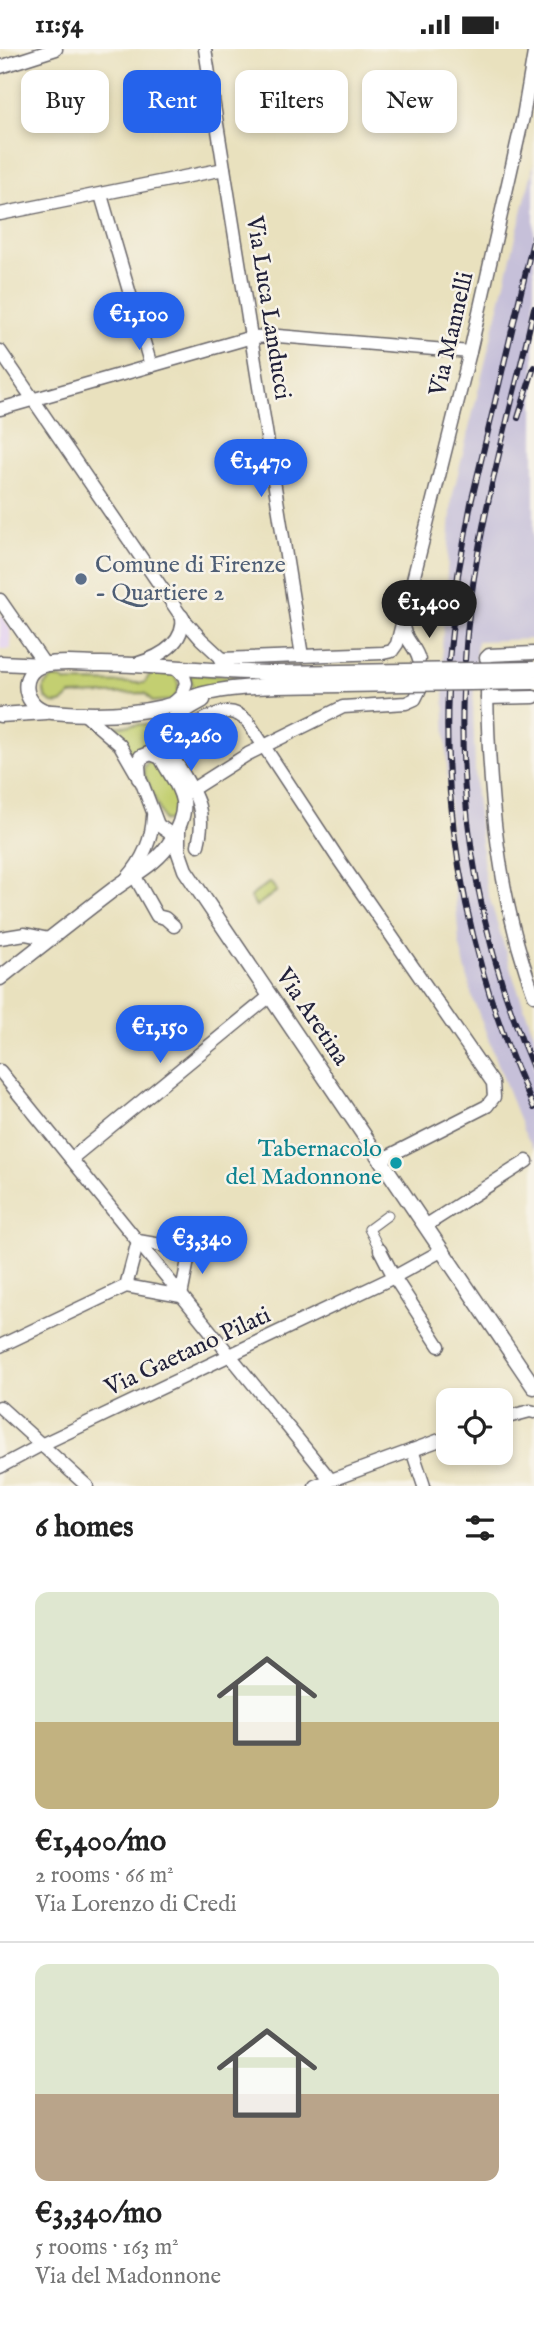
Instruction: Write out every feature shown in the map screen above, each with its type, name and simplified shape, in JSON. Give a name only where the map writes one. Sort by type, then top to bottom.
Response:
[{"type":"street","points":[[0,67],[56,49]]},
{"type":"street","name":"Via Luca Landucci","points":[[205,49],[302,656]]},
{"type":"street","name":"Via Mannelli","points":[[302,656],[389,652],[397,644],[470,352],[523,117],[534,53]]},
{"type":"street","points":[[0,214],[224,169]]},
{"type":"street","points":[[101,195],[151,366]]},
{"type":"street","points":[[0,409],[252,337],[278,336],[470,352]]},
{"type":"street","points":[[0,351],[181,616],[221,659],[239,672]]},
{"type":"street","points":[[0,600],[45,665]]},
{"type":"street","points":[[131,665],[151,658],[174,643],[181,634],[181,616]]},
{"type":"street","points":[[402,624],[419,660]]},
{"type":"street","points":[[486,658],[489,655],[534,653]]},
{"type":"street","points":[[221,659],[302,656]]},
{"type":"street","points":[[0,663],[173,667],[239,672],[277,679],[534,682]]},
{"type":"street","points":[[45,665],[31,674],[27,691],[33,705],[47,712]]},
{"type":"street","points":[[171,705],[182,695],[186,684],[184,676],[173,667]]},
{"type":"street","points":[[0,715],[140,711],[277,679],[534,669]]},
{"type":"street","points":[[0,978],[157,859],[176,832],[182,818],[183,802],[180,789],[160,757],[159,739],[172,720],[223,690]]},
{"type":"street","points":[[183,802],[191,789],[248,754],[343,706],[406,703],[415,699],[419,691]]},
{"type":"street","points":[[534,697],[487,695],[497,845],[507,900],[534,995]]},
{"type":"street","points":[[198,845],[202,814],[170,752],[171,742],[220,713],[233,712],[248,722],[494,1085],[494,1097],[485,1107],[381,1160]]},
{"type":"street","points":[[83,713],[120,745],[139,778],[161,828],[176,832]]},
{"type":"street","points":[[139,778],[138,765],[141,758],[151,753],[160,757]]},
{"type":"street","points":[[128,879],[148,844],[153,815]]},
{"type":"street","name":"Via Aretina","points":[[176,832],[178,850],[185,870],[534,1387]]},
{"type":"street","points":[[128,879],[158,916],[174,926]]},
{"type":"street","points":[[0,938],[25,934],[48,939]]},
{"type":"street","points":[[71,1159],[270,996]]},
{"type":"street","points":[[0,1072],[330,1479]]},
{"type":"street","points":[[425,1226],[527,1161]]},
{"type":"street","points":[[388,1215],[369,1229],[394,1277],[439,1346]]},
{"type":"street","points":[[138,1241],[190,1249],[228,1232]]},
{"type":"street","points":[[126,1286],[138,1241]]},
{"type":"street","points":[[181,1296],[190,1249]]},
{"type":"street","name":"Via Gaetano Pilati","points":[[0,1467],[394,1277],[441,1251]]},
{"type":"street","points":[[0,1346],[126,1286],[181,1296]]},
{"type":"street","points":[[0,1406],[87,1486]]},
{"type":"street","points":[[513,1416],[534,1412]]},
{"type":"street","points":[[314,1486],[436,1441]]},
{"type":"street","points":[[412,1450],[424,1486]]},
{"type":"street","points":[[314,1486],[320,1476],[319,1465]]},
{"type":"shaded area","points":[[534,163],[534,639],[477,641],[473,704],[476,795],[486,886],[534,1034],[534,1150],[523,1130],[472,996],[459,942],[450,836],[442,646],[452,498]]},
{"type":"shaded area","points":[[0,613],[10,628],[11,649],[0,649]]},
{"type":"green space","points":[[151,673],[173,674],[178,687],[174,700],[153,702],[145,693],[70,695],[66,700],[52,703],[44,692],[44,686],[53,678],[67,682],[144,683]]},
{"type":"green space","points":[[190,674],[241,677],[238,681],[218,683],[193,691]]},
{"type":"green space","points":[[145,724],[160,726],[153,746],[141,747],[134,756],[108,727]]},
{"type":"green space","points":[[150,759],[158,761],[178,800],[175,817],[170,821],[164,821],[144,773],[144,767]]},
{"type":"green space","points":[[270,882],[277,891],[256,906],[250,897]]},
{"type":"railway","points":[[449,660],[458,575],[471,503],[534,237]]},
{"type":"railway","points":[[465,660],[483,526],[534,308]]},
{"type":"railway","points":[[518,418],[534,367]]},
{"type":"railway","points":[[448,691],[450,798],[466,905],[494,1009],[534,1108]]},
{"type":"railway","points":[[463,691],[465,788],[478,885],[501,979],[534,1070]]},
{"type":"place","name":"Comune di Firenze - Quartiere 2","points":[[81,579]]},
{"type":"place","name":"Tabernacolo del Madonnone","points":[[396,1163]]}]
